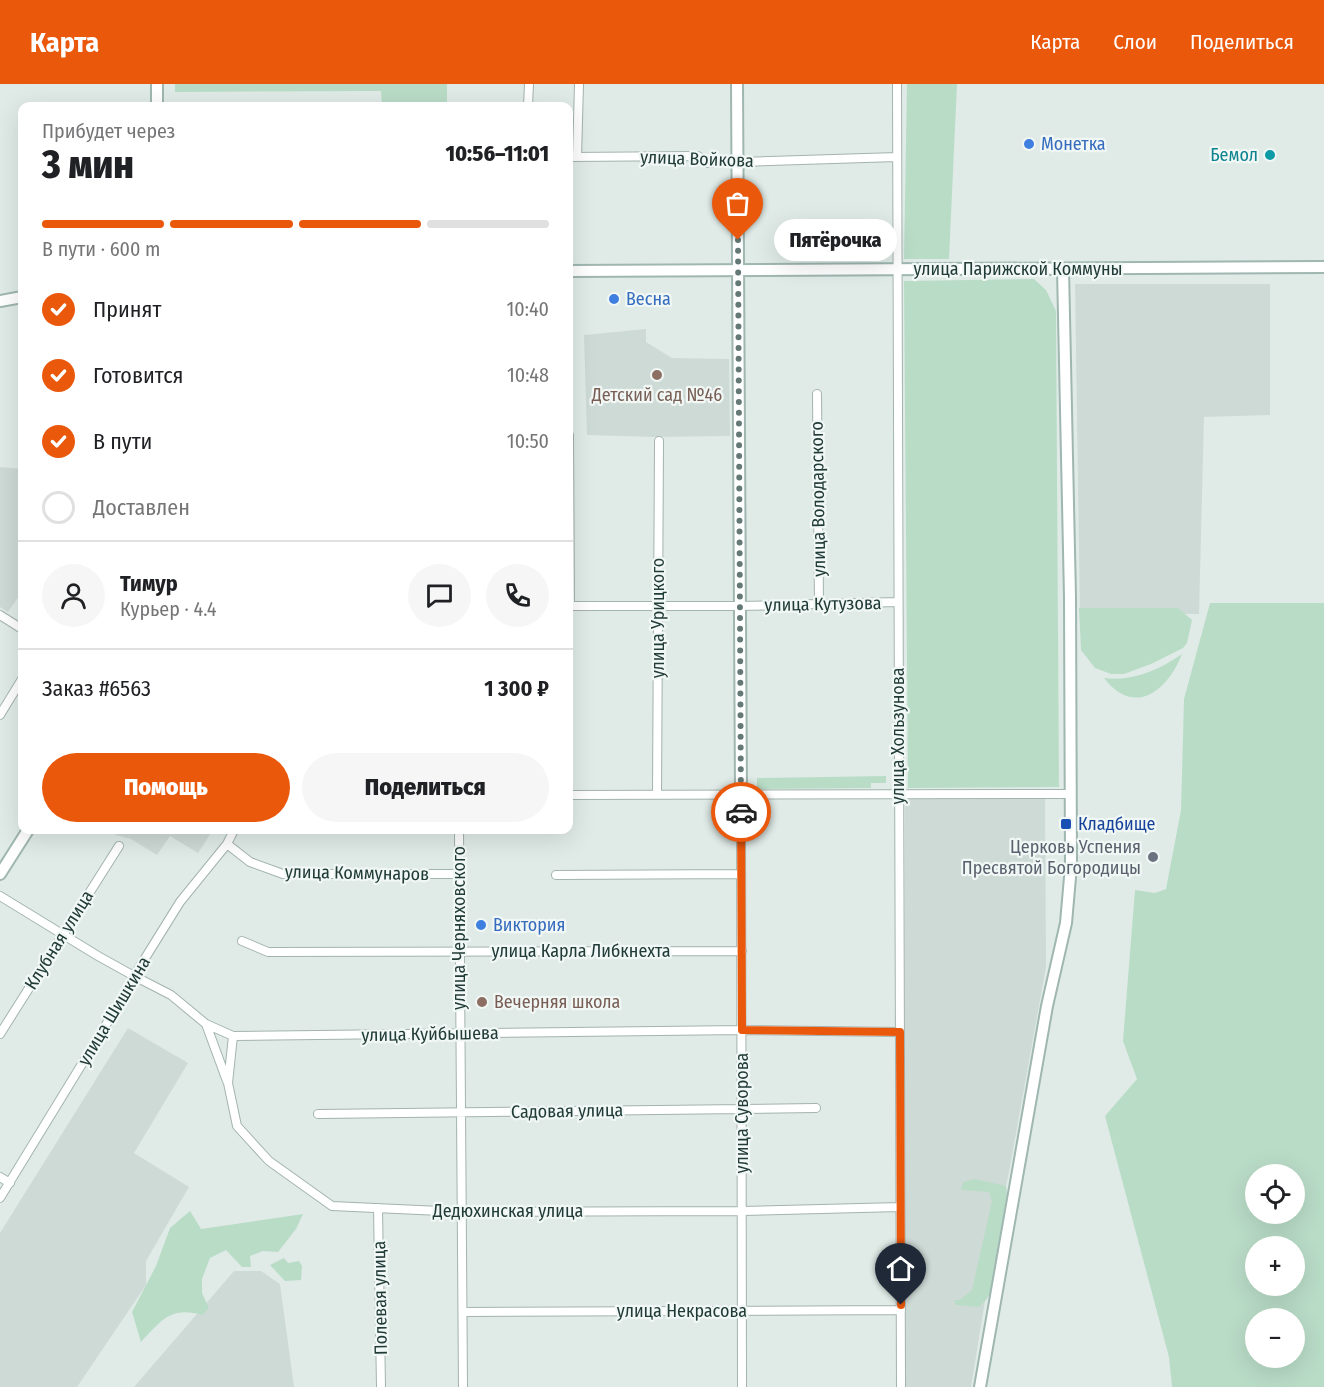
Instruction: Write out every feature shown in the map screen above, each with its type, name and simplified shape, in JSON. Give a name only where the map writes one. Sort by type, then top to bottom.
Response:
[{"type":"main road","points":[[157,84],[157,102]]},
{"type":"main road","name":"улица Суворова","points":[[737,84],[741,794]]},
{"type":"main road","name":"улица Парижской Коммуны","points":[[573,271],[1324,267]]},
{"type":"main road","points":[[980,1387],[1047,1006],[1066,923],[1071,866],[1070,597],[1063,269]]},
{"type":"main road","points":[[0,300],[18,298]]},
{"type":"main road","points":[[0,874],[25,834]]},
{"type":"street","points":[[528,102],[529,84]]},
{"type":"street","points":[[573,157],[579,84]]},
{"type":"street","name":"улица Хользунова","points":[[897,84],[901,1387]]},
{"type":"street","name":"улица Войкова","points":[[573,157],[698,156],[708,163],[897,157]]},
{"type":"street","name":"улица Володарского","points":[[817,394],[819,604]]},
{"type":"street","name":"улица Урицкого","points":[[657,795],[659,441]]},
{"type":"street","name":"улица Кутузова","points":[[573,606],[740,606],[898,602]]},
{"type":"street","points":[[0,615],[18,626]]},
{"type":"street","points":[[1,713],[18,685]]},
{"type":"street","name":"улица Суворова","points":[[741,794],[742,1387]]},
{"type":"street","points":[[573,795],[1071,794]]},
{"type":"street","name":"улица Шишкина","points":[[0,1198],[180,902],[227,844],[232,834]]},
{"type":"street","name":"улица Черняховского","points":[[459,834],[463,1387]]},
{"type":"street","name":"улица Коммунаров","points":[[227,844],[250,862],[283,874],[459,874]]},
{"type":"street","name":"Клубная улица","points":[[0,1034],[119,846]]},
{"type":"street","points":[[556,875],[741,874]]},
{"type":"street","name":"улица Куйбышева","points":[[0,896],[134,976],[171,995],[206,1024],[233,1036],[742,1030],[900,1032]]},
{"type":"street","name":"улица Карла Либкнехта","points":[[242,941],[268,952],[742,951]]},
{"type":"street","points":[[206,1024],[228,1083]]},
{"type":"street","name":"Дедюхинская улица","points":[[233,1036],[228,1083],[237,1125],[269,1161],[332,1206],[462,1212],[742,1211],[900,1207]]},
{"type":"street","name":"Садовая улица","points":[[318,1114],[816,1108]]},
{"type":"street","points":[[0,1177],[10,1183]]},
{"type":"street","name":"Полевая улица","points":[[378,1208],[381,1387]]},
{"type":"street","name":"улица Некрасова","points":[[463,1312],[901,1311]]},
{"type":"shaded area","points":[[1075,284],[1270,284],[1270,415],[1204,417],[1199,614],[1080,614]]},
{"type":"shaded area","name":"Детский сад №46","points":[[646,329],[646,342],[672,358],[729,359],[730,436],[587,435],[584,335]]},
{"type":"shaded area","points":[[0,467],[18,469],[18,598],[8,612],[0,607]]},
{"type":"shaded area","points":[[905,798],[1045,799],[1046,967],[1006,1186],[1007,1195],[990,1294],[985,1301],[971,1387],[905,1387]]},
{"type":"shaded area","points":[[114,834],[210,834],[198,853],[170,836],[157,855],[131,839]]},
{"type":"shaded area","points":[[128,1028],[188,1063],[134,1153],[189,1187],[146,1261],[146,1285],[77,1387],[0,1387],[0,1233]]},
{"type":"shaded area","points":[[234,1271],[261,1271],[280,1284],[294,1387],[134,1387]]},
{"type":"green space","points":[[175,84],[447,84],[447,102],[382,102],[381,91],[175,92]]},
{"type":"green space","points":[[907,84],[957,84],[949,259],[904,259]]},
{"type":"green space","points":[[1034,279],[1046,290],[1056,311],[1059,787],[908,788],[904,281]]},
{"type":"green space","points":[[1210,603],[1324,603],[1324,1387],[1172,1387],[1169,1357],[1105,1116],[1137,1079],[1123,1041],[1135,890],[1155,893],[1166,889],[1181,810],[1184,699]]},
{"type":"green space","points":[[1079,608],[1178,608],[1192,620],[1187,643],[1183,648],[1124,674],[1111,674],[1095,668],[1081,650]]},
{"type":"green space","points":[[1182,654],[1168,679],[1159,689],[1149,695],[1138,698],[1127,696],[1115,690],[1104,678],[1125,678],[1145,674]]},
{"type":"green space","points":[[886,776],[886,783],[871,783],[871,788],[757,789],[757,778]]},
{"type":"green space","points":[[974,1179],[1006,1186],[1007,1195],[990,1294],[979,1307],[956,1305],[954,1300],[960,1300],[972,1290],[992,1201],[989,1192],[961,1190],[963,1182]]},
{"type":"green space","points":[[190,1211],[201,1229],[303,1214],[296,1229],[278,1252],[263,1251],[250,1256],[251,1267],[242,1267],[226,1250],[210,1258],[202,1279],[202,1293],[209,1308],[203,1315],[182,1312],[168,1317],[161,1321],[141,1342],[132,1312],[156,1266],[170,1228]]},
{"type":"green space","points":[[284,1258],[288,1263],[299,1261],[302,1266],[301,1280],[285,1281],[270,1265]]},
{"type":"way so far","points":[[738,240],[741,812]]},
{"type":"place","name":"Монетка","points":[[1029,144]]},
{"type":"place","name":"Бемол","points":[[1270,155]]},
{"type":"place","name":"Пятёрочка","points":[[738,240]]},
{"type":"place","name":"Весна","points":[[614,299]]},
{"type":"place","name":"Детский сад №46","points":[[657,375]]},
{"type":"place","name":"Кладбище","points":[[1066,824]]},
{"type":"place","name":"Церковь Успения Пресвятой Богородицы","points":[[1153,857]]},
{"type":"place","name":"Виктория","points":[[481,925]]},
{"type":"place","name":"Вечерняя школа","points":[[482,1002]]},
{"type":"route","points":[[741,812],[742,1030],[900,1032],[901,1305]]}]
